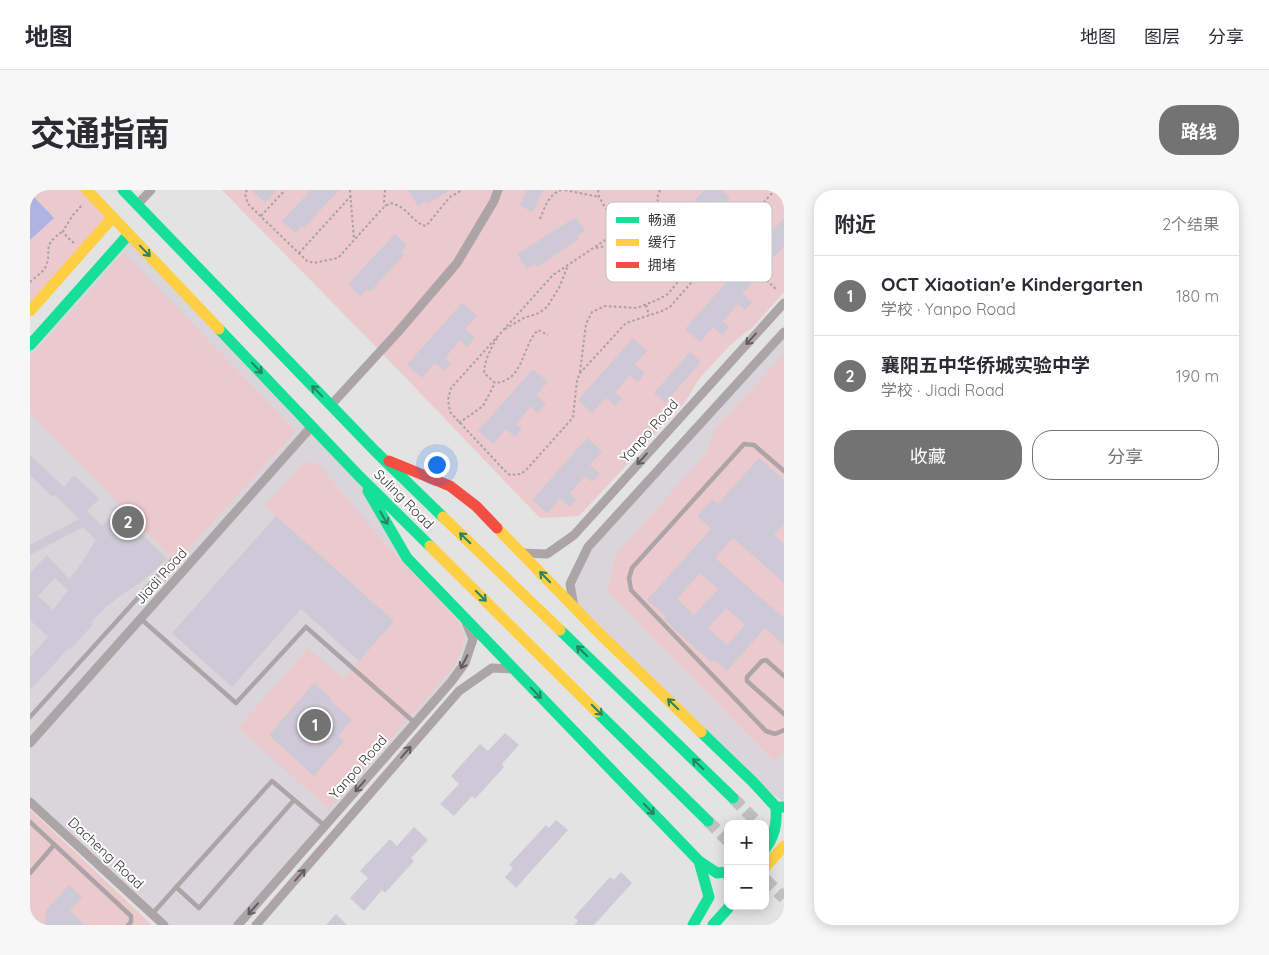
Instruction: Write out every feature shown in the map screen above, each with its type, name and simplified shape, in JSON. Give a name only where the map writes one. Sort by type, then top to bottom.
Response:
[{"type":"main road","name":"Suling Road","points":[[123,190],[375,451],[733,798]]},
{"type":"main road","name":"Suling Road","points":[[89,193],[359,476],[708,821]]},
{"type":"main road","points":[[30,311],[113,217]]},
{"type":"main road","points":[[30,345],[129,234]]},
{"type":"main road","points":[[375,451],[388,461],[450,486],[476,506],[574,607],[780,807],[777,826],[769,845]]},
{"type":"main road","points":[[359,476],[407,558],[699,862],[717,873],[724,872]]},
{"type":"main road","points":[[767,865],[784,846]]},
{"type":"main road","points":[[693,925],[709,897],[699,862]]},
{"type":"main road","points":[[713,925],[726,910]]},
{"type":"street","points":[[138,205],[151,190]]},
{"type":"street","points":[[330,405],[398,332],[457,263],[494,202],[498,190]]},
{"type":"street","name":"Yanpo Road","points":[[521,553],[547,554],[574,535],[784,303]]},
{"type":"street","points":[[574,607],[570,584],[588,547],[784,332]]},
{"type":"street","name":"Jiadi Road","points":[[30,743],[312,426]]},
{"type":"street","name":"Yanpo Road","points":[[238,925],[451,682],[465,663],[473,638],[464,617]]},
{"type":"street","name":"Yanpo Road","points":[[256,925],[459,691],[492,668],[513,669]]},
{"type":"street","name":"Dacheng Road","points":[[30,802],[164,925]]},
{"type":"lane","points":[[784,471],[754,445],[744,444],[632,568],[629,578],[631,590],[766,731],[775,734],[784,730]]},
{"type":"lane","points":[[30,717],[173,559]]},
{"type":"lane","points":[[140,619],[236,703],[306,626],[415,723]]},
{"type":"lane","points":[[784,676],[766,660],[762,661],[747,677],[747,681],[784,714]]},
{"type":"lane","points":[[152,914],[272,781],[325,826]]},
{"type":"lane","points":[[176,888],[199,908],[294,800]]},
{"type":"lane","points":[[30,822],[131,916],[131,922],[128,925]]},
{"type":"lane","points":[[30,873],[54,845]]},
{"type":"path","points":[[247,190],[245,194],[248,204],[299,253],[308,261],[314,263],[338,258],[390,202],[401,205],[420,224],[426,226],[450,197],[462,190]]},
{"type":"path","points":[[261,216],[285,190]]},
{"type":"path","points":[[350,190],[354,240]]},
{"type":"path","points":[[385,190],[384,202],[386,206]]},
{"type":"path","points":[[540,218],[549,199],[560,190]]},
{"type":"path","points":[[565,190],[599,197]]},
{"type":"path","points":[[598,190],[599,197],[606,208]]},
{"type":"path","points":[[658,202],[657,198],[660,190]]},
{"type":"path","points":[[764,202],[775,190]]},
{"type":"path","points":[[30,282],[44,269],[48,254],[47,249],[51,240],[63,231],[89,193]]},
{"type":"path","points":[[299,253],[351,196]]},
{"type":"path","points":[[63,231],[74,243],[90,242]]},
{"type":"path","points":[[606,239],[552,275],[451,388],[448,400],[450,412],[510,475],[521,474],[573,417],[586,324],[592,312],[605,306],[637,308],[646,305],[668,294],[678,282]]},
{"type":"path","points":[[593,248],[606,245]]},
{"type":"path","points":[[548,335],[546,332],[538,330],[532,336],[522,362],[513,375],[504,382],[496,383],[484,373],[489,351],[502,332],[516,322],[539,313],[547,307],[559,288],[568,265]]},
{"type":"path","points":[[580,373],[626,323],[670,307],[692,282]]},
{"type":"path","points":[[768,282],[776,289]]},
{"type":"path","points":[[646,305],[649,315]]},
{"type":"path","points":[[460,422],[483,406],[496,383]]},
{"type":"shaded area","points":[[30,190],[87,190],[113,217],[30,311]]},
{"type":"shaded area","points":[[222,190],[784,190],[784,292],[753,327],[730,345],[699,379],[685,402],[579,516],[540,518]]},
{"type":"shaded area","points":[[129,234],[359,476],[407,558],[464,617],[473,639],[465,663],[238,925],[164,925],[30,802],[30,345]]},
{"type":"shaded area","points":[[124,253],[296,431],[176,562],[30,413],[30,358]]},
{"type":"shaded area","points":[[784,332],[784,802],[753,782],[574,607],[570,584],[588,547]]},
{"type":"shaded area","points":[[784,354],[784,752],[775,762],[608,592],[615,556],[707,452],[715,429]]},
{"type":"shaded area","points":[[310,461],[319,465],[387,546],[454,616],[462,630],[463,637],[462,648],[452,669],[329,809],[238,728],[308,648],[343,679],[394,621],[265,506],[301,466]]},
{"type":"shaded area","points":[[30,809],[152,925],[30,925]]},
{"type":"water","points":[[34,197],[54,218],[30,240],[30,201]]},
{"type":"building","points":[[251,190],[277,190],[265,203]]},
{"type":"building","points":[[311,190],[339,190],[304,228],[302,226],[295,233],[282,221]]},
{"type":"building","points":[[408,190],[450,190],[428,204],[426,201],[418,206]]},
{"type":"building","points":[[527,190],[543,190],[533,212],[520,206]]},
{"type":"building","points":[[704,190],[721,190],[730,198],[725,202],[719,200],[717,202],[694,202]]},
{"type":"building","points":[[576,217],[585,231],[577,236],[579,239],[537,267],[535,263],[527,269],[517,254]]},
{"type":"building","points":[[784,218],[784,246],[772,259],[772,231]]},
{"type":"building","points":[[395,234],[407,245],[401,252],[404,255],[370,292],[367,289],[361,297],[348,284]]},
{"type":"building","points":[[727,282],[753,282],[742,293],[752,302],[745,310],[738,304],[723,321],[729,327],[722,335],[713,327],[700,342],[685,329]]},
{"type":"building","points":[[462,303],[477,316],[465,329],[475,338],[467,347],[460,340],[445,358],[451,363],[444,371],[435,363],[422,378],[407,365]]},
{"type":"building","points":[[633,338],[647,351],[635,364],[645,373],[638,382],[630,375],[615,393],[622,398],[615,406],[606,398],[592,413],[578,400]]},
{"type":"building","points":[[690,352],[701,362],[665,403],[654,393]]},
{"type":"building","points":[[533,369],[548,382],[536,395],[546,404],[538,413],[531,406],[516,424],[522,429],[515,437],[506,429],[493,444],[478,431]]},
{"type":"building","points":[[587,438],[602,451],[590,465],[600,474],[592,482],[585,476],[570,493],[576,499],[570,507],[560,499],[547,513],[532,500]]},
{"type":"building","points":[[30,455],[64,487],[74,475],[99,499],[87,511],[102,526],[117,510],[167,559],[140,583],[106,607],[91,622],[93,624],[71,649],[69,648],[30,690],[30,657],[48,637],[30,620],[30,573],[47,555],[69,579],[96,540],[83,527],[30,555],[30,545],[79,519],[55,495],[51,496],[30,475]],"holes":[[[55,578],[68,590],[53,610],[38,596]]]},
{"type":"building","points":[[759,458],[784,480],[784,524],[774,535],[784,544],[784,583],[733,538],[715,558],[784,618],[784,645],[765,628],[727,671],[714,660],[711,662],[674,629],[664,618],[666,616],[647,600],[711,529],[697,516],[713,499],[718,504]],"holes":[[[700,573],[718,589],[694,615],[677,599]],[[726,608],[745,625],[727,645],[708,628]]]},
{"type":"building","points":[[276,516],[394,621],[359,661],[301,609],[232,687],[172,633]]},
{"type":"building","points":[[314,683],[352,720],[338,736],[344,741],[314,776],[269,735]],"holes":[[[316,714],[332,728],[315,747],[299,733]]]},
{"type":"building","points":[[505,733],[519,745],[502,764],[504,767],[475,799],[472,796],[454,816],[440,804],[459,784],[451,776],[480,744],[488,751]]},
{"type":"building","points":[[556,820],[568,830],[516,888],[505,877],[513,868],[509,865],[546,825],[549,828]]},
{"type":"building","points":[[414,827],[428,840],[411,858],[414,861],[385,893],[382,890],[364,911],[350,898],[368,878],[360,871],[390,839],[397,846]]},
{"type":"building","points":[[621,872],[632,883],[594,925],[574,925],[578,921],[574,917],[610,877],[614,880]]},
{"type":"building","points":[[69,885],[82,897],[70,911],[85,925],[44,925],[47,909]]},
{"type":"building","points":[[336,914],[347,925],[326,925]]},
{"type":"tunnel","points":[[733,798],[755,820]]},
{"type":"tunnel","points":[[708,821],[724,837]]},
{"type":"tunnel","points":[[769,883],[784,898]]},
{"type":"traffic: fast","points":[[123,190],[375,451],[443,517]]},
{"type":"traffic: fast","points":[[30,345],[129,234]]},
{"type":"traffic: fast","points":[[219,329],[359,476],[430,546]]},
{"type":"traffic: fast","points":[[368,491],[407,558],[699,861],[709,897],[693,925]]},
{"type":"traffic: fast","points":[[560,630],[733,798]]},
{"type":"traffic: fast","points":[[597,712],[708,821]]},
{"type":"traffic: fast","points":[[701,732],[776,807],[784,807]]},
{"type":"traffic: fast","points":[[769,842],[775,829],[776,807]]},
{"type":"traffic: fast","points":[[699,861],[717,873],[724,872]]},
{"type":"traffic: fast","points":[[713,925],[726,910]]},
{"type":"traffic: slow","points":[[87,190],[219,329]]},
{"type":"traffic: slow","points":[[30,311],[113,217]]},
{"type":"traffic: slow","points":[[443,517],[560,630]]},
{"type":"traffic: slow","points":[[497,528],[599,633],[701,732]]},
{"type":"traffic: slow","points":[[430,546],[597,712]]},
{"type":"traffic: slow","points":[[767,865],[784,846]]},
{"type":"traffic: jam","points":[[389,461],[450,486],[476,506],[497,528]]},
{"type":"place","name":"襄阳五中华侨城实验中学","points":[[128,522]]},
{"type":"place","name":"OCT Xiaotian'e Kindergarten","points":[[315,725]]}]
